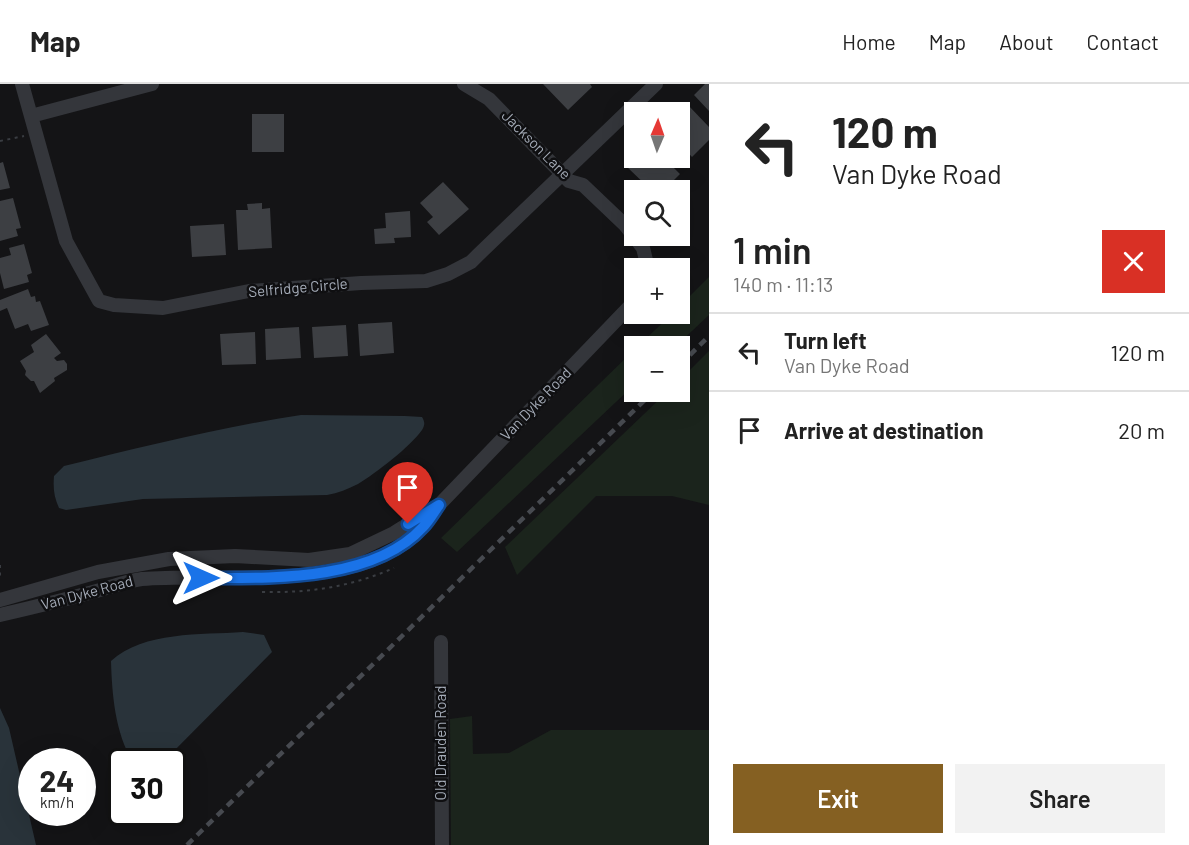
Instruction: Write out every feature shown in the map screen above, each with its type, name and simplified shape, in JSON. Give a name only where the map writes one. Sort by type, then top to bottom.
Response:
[{"type":"street","name":"Selfridge Circle","points":[[22,84],[70,251],[99,302],[163,308],[249,291],[437,278],[471,262],[656,84]]},
{"type":"street","points":[[31,116],[152,84]]},
{"type":"street","name":"Jackson Lane","points":[[464,84],[489,99],[569,181],[583,185],[625,225],[642,248],[645,258]]},
{"type":"street","name":"Van Dyke Road","points":[[0,615],[140,579],[268,578],[338,570],[378,558],[400,546],[423,528],[439,505],[624,312]]},
{"type":"street","name":"Van Dyke Road","points":[[0,600],[99,572],[169,559],[235,556],[309,560],[350,554],[394,533],[439,505]]},
{"type":"street","name":"Old Drauden Road","points":[[441,642],[442,845]]},
{"type":"path","points":[[0,141],[36,132]]},
{"type":"path","points":[[0,565],[0,577]]},
{"type":"path","points":[[259,592],[337,587],[366,580],[394,568]]},
{"type":"shaded area","points":[[709,277],[709,315],[687,336],[649,336],[661,324],[690,324],[690,296]]},
{"type":"shaded area","points":[[709,351],[709,505],[672,496],[596,496],[517,575],[505,547],[657,402],[690,402],[690,370]]},
{"type":"shaded area","points":[[624,360],[624,394],[457,552],[441,538]]},
{"type":"shaded area","points":[[301,415],[422,417],[424,427],[417,437],[383,467],[358,484],[327,495],[143,499],[66,510],[59,508],[57,504],[54,476],[64,466],[211,431]]},
{"type":"shaded area","points":[[243,632],[264,635],[272,652],[177,748],[126,748],[118,726],[111,661],[124,651],[140,644],[156,639]]},
{"type":"shaded area","points":[[0,708],[9,728],[18,767],[18,826],[32,826],[36,845],[0,845]]},
{"type":"shaded area","points":[[472,716],[473,754],[509,753],[551,730],[709,730],[709,845],[451,845],[450,719]]},
{"type":"building","points":[[543,84],[590,84],[592,87],[568,110]]},
{"type":"building","points":[[705,84],[709,84],[709,111],[694,95]]},
{"type":"building","points":[[690,107],[709,127],[709,140],[692,157],[690,155]]},
{"type":"building","points":[[252,114],[284,114],[284,152],[252,152]]},
{"type":"building","points":[[3,162],[10,188],[0,190],[0,163]]},
{"type":"building","points":[[628,168],[674,168],[680,174],[674,180],[641,180]]},
{"type":"building","points":[[443,182],[469,209],[439,235],[427,222],[433,217],[420,203]]},
{"type":"building","points":[[13,198],[21,228],[16,229],[18,236],[0,241],[0,201]]},
{"type":"building","points":[[262,203],[262,209],[270,208],[272,248],[238,250],[236,210],[248,210],[247,204]]},
{"type":"building","points":[[410,211],[411,237],[394,238],[395,243],[375,244],[374,229],[386,228],[385,213]]},
{"type":"building","points":[[224,224],[226,255],[192,257],[190,226]]},
{"type":"building","points":[[24,244],[32,273],[27,275],[29,282],[4,289],[0,273],[0,258],[11,255],[9,248]]},
{"type":"building","points":[[28,289],[31,297],[35,296],[36,302],[40,301],[49,325],[31,331],[28,324],[15,329],[7,308],[0,311],[0,300]]},
{"type":"building","points":[[392,322],[394,353],[360,356],[358,324]]},
{"type":"building","points":[[346,325],[348,356],[314,358],[312,327]]},
{"type":"building","points":[[299,327],[301,358],[266,360],[265,329]]},
{"type":"building","points":[[255,332],[256,364],[222,365],[220,334]]},
{"type":"building","points":[[46,334],[61,353],[54,358],[57,361],[64,360],[67,370],[54,378],[55,381],[40,393],[34,381],[25,375],[26,371],[20,361],[34,352],[31,345]]},
{"type":"railway","points":[[690,355],[709,336]]},
{"type":"railway","points":[[187,845],[643,402]]},
{"type":"route","points":[[201,578],[268,578],[306,575],[361,564],[378,558],[408,540],[423,528],[439,505],[408,524]]}]
